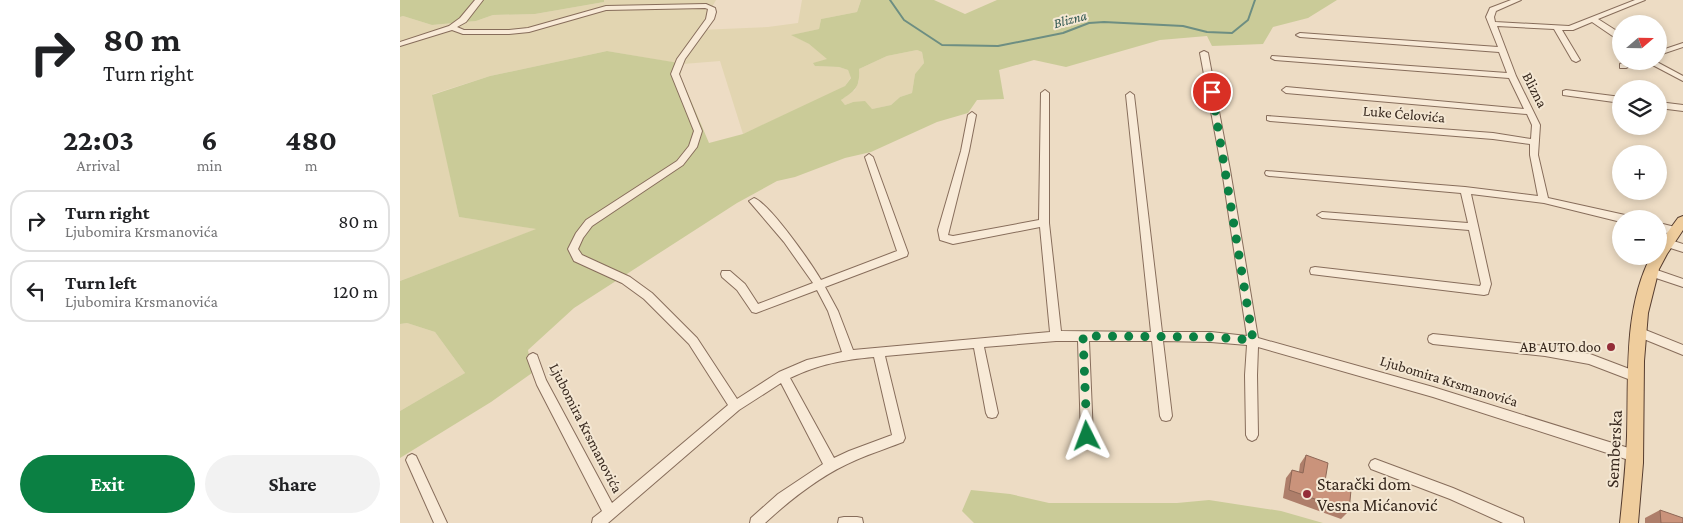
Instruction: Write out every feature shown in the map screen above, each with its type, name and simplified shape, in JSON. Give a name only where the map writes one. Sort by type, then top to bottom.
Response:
[{"type":"main road","name":"Semberska","points":[[1629,523],[1635,456],[1638,332],[1651,272],[1675,232]]},
{"type":"street","points":[[400,44],[452,28],[463,20],[479,0]]},
{"type":"street","points":[[1517,0],[1493,10],[1490,17],[1493,24],[1570,28],[1640,0]]},
{"type":"street","points":[[452,28],[463,32],[509,32],[529,30],[606,8],[706,6],[711,8],[710,19],[681,59],[675,74],[698,130],[693,147],[680,163],[590,223],[579,236],[573,249],[578,258],[626,280],[648,296],[693,341],[735,406]]},
{"type":"street","points":[[1593,19],[1612,31]]},
{"type":"street","name":"Blizna","points":[[1493,24],[1512,76],[1536,125],[1534,155],[1544,200]]},
{"type":"street","points":[[1557,28],[1576,60]]},
{"type":"street","points":[[1300,35],[1502,50]]},
{"type":"street","points":[[1668,50],[1683,45]]},
{"type":"street","points":[[1204,53],[1226,170],[1253,340],[1251,375],[1252,436]]},
{"type":"street","points":[[1275,58],[1512,76]]},
{"type":"street","points":[[1666,70],[1683,79]]},
{"type":"street","name":"Luke Ćelovića","points":[[1286,90],[1531,112]]},
{"type":"street","points":[[1045,93],[1044,223],[1056,336]]},
{"type":"street","points":[[1566,93],[1612,99]]},
{"type":"street","points":[[1130,95],[1166,416]]},
{"type":"street","points":[[1667,106],[1683,108]]},
{"type":"street","points":[[972,115],[965,152],[943,230],[943,237],[953,240],[1044,223]]},
{"type":"street","name":"Luke Ćelovića","points":[[1270,118],[1493,136],[1535,142]]},
{"type":"street","points":[[726,274],[741,287],[756,309],[903,254],[869,157]]},
{"type":"street","points":[[1269,173],[1465,190],[1544,200],[1612,216]]},
{"type":"street","points":[[1315,271],[1484,291],[1486,284],[1465,190]]},
{"type":"street","points":[[754,201],[774,222],[820,285],[833,312],[849,355]]},
{"type":"street","points":[[1322,215],[1473,226]]},
{"type":"street","points":[[1675,232],[1683,248]]},
{"type":"street","points":[[1651,272],[1683,283]]},
{"type":"street","points":[[1638,332],[1683,350]]},
{"type":"street","name":"Ljubomira Krsmanovića","points":[[598,523],[735,406],[783,376],[811,363],[849,355],[1056,336],[1211,337],[1253,340],[1442,395],[1635,456]]},
{"type":"street","points":[[1083,336],[1087,436]]},
{"type":"street","points":[[1433,339],[1546,351],[1581,358],[1636,377]]},
{"type":"street","points":[[978,343],[992,413]]},
{"type":"street","points":[[756,523],[782,498],[831,466],[853,455],[899,438],[879,353]]},
{"type":"street","name":"Ljubomira Krsmanovića","points":[[533,358],[541,380],[610,512]]},
{"type":"street","points":[[783,376],[831,466]]},
{"type":"street","points":[[412,460],[441,523]]},
{"type":"street","points":[[1375,465],[1453,494],[1518,523]]},
{"type":"street","points":[[844,523],[857,523]]},
{"type":"shaded area","points":[[604,0],[716,0],[699,30],[768,27],[798,23],[802,0],[861,0],[857,12],[821,19],[819,29],[792,35],[809,44],[828,59],[815,66],[839,67],[848,70],[851,77],[845,86],[831,94],[743,134],[720,61],[683,64],[607,51],[490,76],[433,94],[459,217],[537,229],[400,281],[400,17],[403,16],[432,25],[476,21],[493,15],[535,14],[604,2]]},
{"type":"shaded area","points":[[917,50],[922,52],[924,63],[915,74],[912,93],[900,97],[891,105],[872,109],[853,102],[845,105],[841,100],[855,90],[859,81],[859,69],[887,56]]},
{"type":"shaded area","points":[[407,323],[435,332],[465,373],[400,411],[400,324]]},
{"type":"green space","points":[[400,0],[604,0],[604,2],[535,14],[493,15],[476,21],[432,25],[403,16],[400,17]]},
{"type":"green space","points":[[861,0],[934,0],[965,14],[997,0],[1337,0],[1308,18],[1273,27],[1263,44],[1212,46],[1207,36],[1160,40],[1066,67],[1034,60],[999,70],[1004,99],[977,100],[968,113],[937,122],[871,152],[845,158],[795,177],[777,181],[737,203],[574,308],[528,350],[532,373],[491,402],[400,458],[400,411],[465,373],[435,332],[407,323],[400,324],[400,281],[536,229],[459,217],[432,95],[490,76],[607,51],[673,62],[683,64],[680,75],[709,143],[743,134],[845,86],[851,78],[848,70],[839,67],[815,66],[813,63],[827,59],[809,44],[791,35],[819,29],[821,19],[857,12]],"holes":[[[917,50],[922,52],[924,63],[915,74],[912,93],[900,97],[891,105],[872,109],[865,101],[845,105],[841,100],[856,88],[859,80],[859,69],[887,56]]]},
{"type":"green space","points":[[971,490],[1010,494],[1049,503],[1177,503],[1209,500],[1281,511],[1323,523],[974,523],[962,511]]},
{"type":"building","points":[[1306,455],[1328,463],[1325,481],[1351,490],[1349,511],[1289,490],[1292,470],[1303,473]]},
{"type":"building","points":[[1660,510],[1683,518],[1683,523],[1661,523]]},
{"type":"waterway","name":"Blizna","points":[[890,0],[904,20],[942,45],[998,46],[1063,33],[1089,23],[1104,22],[1183,26],[1207,32],[1232,33],[1248,20],[1255,0]]},
{"type":"place","name":"AB AUTO doo","points":[[1611,347]]},
{"type":"place","name":"Starački dom Vesna Mićanović","points":[[1307,494]]},
{"type":"route","points":[[1087,436],[1083,336],[1211,337],[1253,340],[1212,92]]}]
